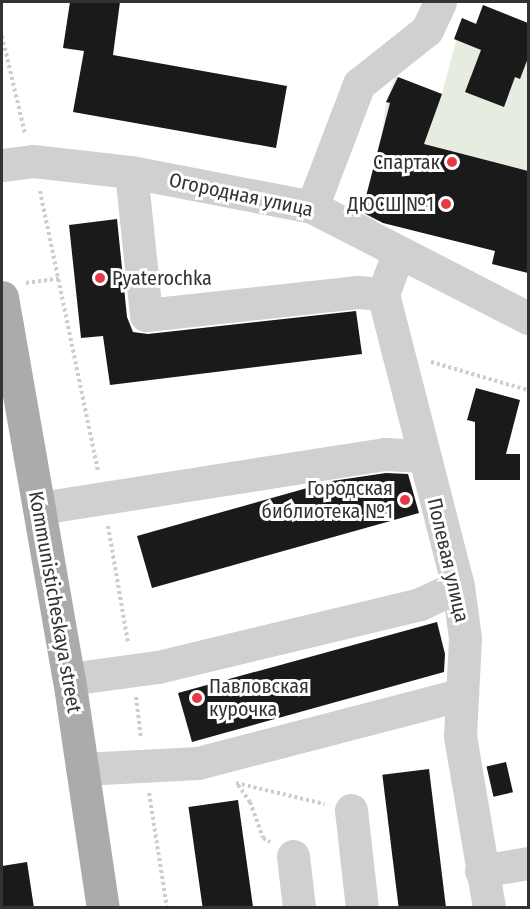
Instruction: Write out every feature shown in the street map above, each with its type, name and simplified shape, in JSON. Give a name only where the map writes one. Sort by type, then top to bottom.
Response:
[{"type":"main road","name":"Kommunisticheskaya street","points":[[7,291],[103,908]]},
{"type":"street","points":[[312,207],[358,84],[427,30],[440,2]]},
{"type":"street","name":"Огородная улица","points":[[2,165],[33,161],[131,172],[312,207],[398,254],[528,318]]},
{"type":"street","points":[[131,172],[146,315],[358,292],[383,294],[398,254]]},
{"type":"street","name":"Полевая улица","points":[[383,294],[422,456],[458,586],[465,638],[460,736],[489,908]]},
{"type":"street","points":[[40,508],[385,454],[422,456]]},
{"type":"street","points":[[69,679],[203,656],[420,604],[458,586]]},
{"type":"street","points":[[82,769],[198,763],[462,694]]},
{"type":"street","points":[[351,810],[362,908]]},
{"type":"street","points":[[293,856],[299,908]]},
{"type":"street","points":[[481,871],[528,863]]},
{"type":"path","points":[[7,291],[60,278]]},
{"type":"path","points":[[398,354],[528,390]]},
{"type":"path","points":[[198,763],[237,784],[351,810]]},
{"type":"path","points":[[237,784],[250,802],[263,838],[293,856]]},
{"type":"shaded area","name":"Спартак","points":[[483,5],[528,23],[528,273],[492,264],[495,251],[361,217],[382,133],[386,102],[395,76],[442,94],[462,18],[476,23]]},
{"type":"building","points":[[70,2],[120,2],[113,55],[287,86],[276,148],[73,112],[84,51],[63,48]]},
{"type":"building","points":[[483,5],[528,23],[528,58],[520,79],[515,77],[504,107],[465,92],[481,50],[454,39],[462,18],[476,24]]},
{"type":"building","name":"ДЮСШ №1","points":[[398,77],[442,94],[424,144],[528,171],[528,273],[492,264],[495,251],[383,223],[362,212],[390,103],[386,102]]},
{"type":"building","points":[[117,219],[127,317],[133,332],[148,334],[356,311],[362,354],[110,385],[103,336],[81,338],[69,225]]},
{"type":"building","points":[[476,388],[520,400],[506,454],[520,454],[520,480],[475,480],[475,422],[467,420]]},
{"type":"building","points":[[386,473],[408,474],[419,513],[152,588],[137,536],[332,481]]},
{"type":"building","points":[[437,622],[445,654],[444,672],[192,742],[178,693]]},
{"type":"building","points":[[506,762],[513,792],[493,797],[487,766]]},
{"type":"building","points":[[429,769],[446,908],[399,908],[382,775]]},
{"type":"building","points":[[238,800],[253,908],[203,908],[188,807]]},
{"type":"building","points":[[27,862],[34,908],[2,908],[2,866]]},
{"type":"place","name":"Спартак","points":[[452,162]]},
{"type":"place","name":"ДЮСШ №1","points":[[446,204]]},
{"type":"place","name":"Pyaterochka","points":[[100,278]]},
{"type":"place","name":"Городская библиотека №1","points":[[405,500]]},
{"type":"place","name":"Павловская курочка","points":[[197,698]]}]
